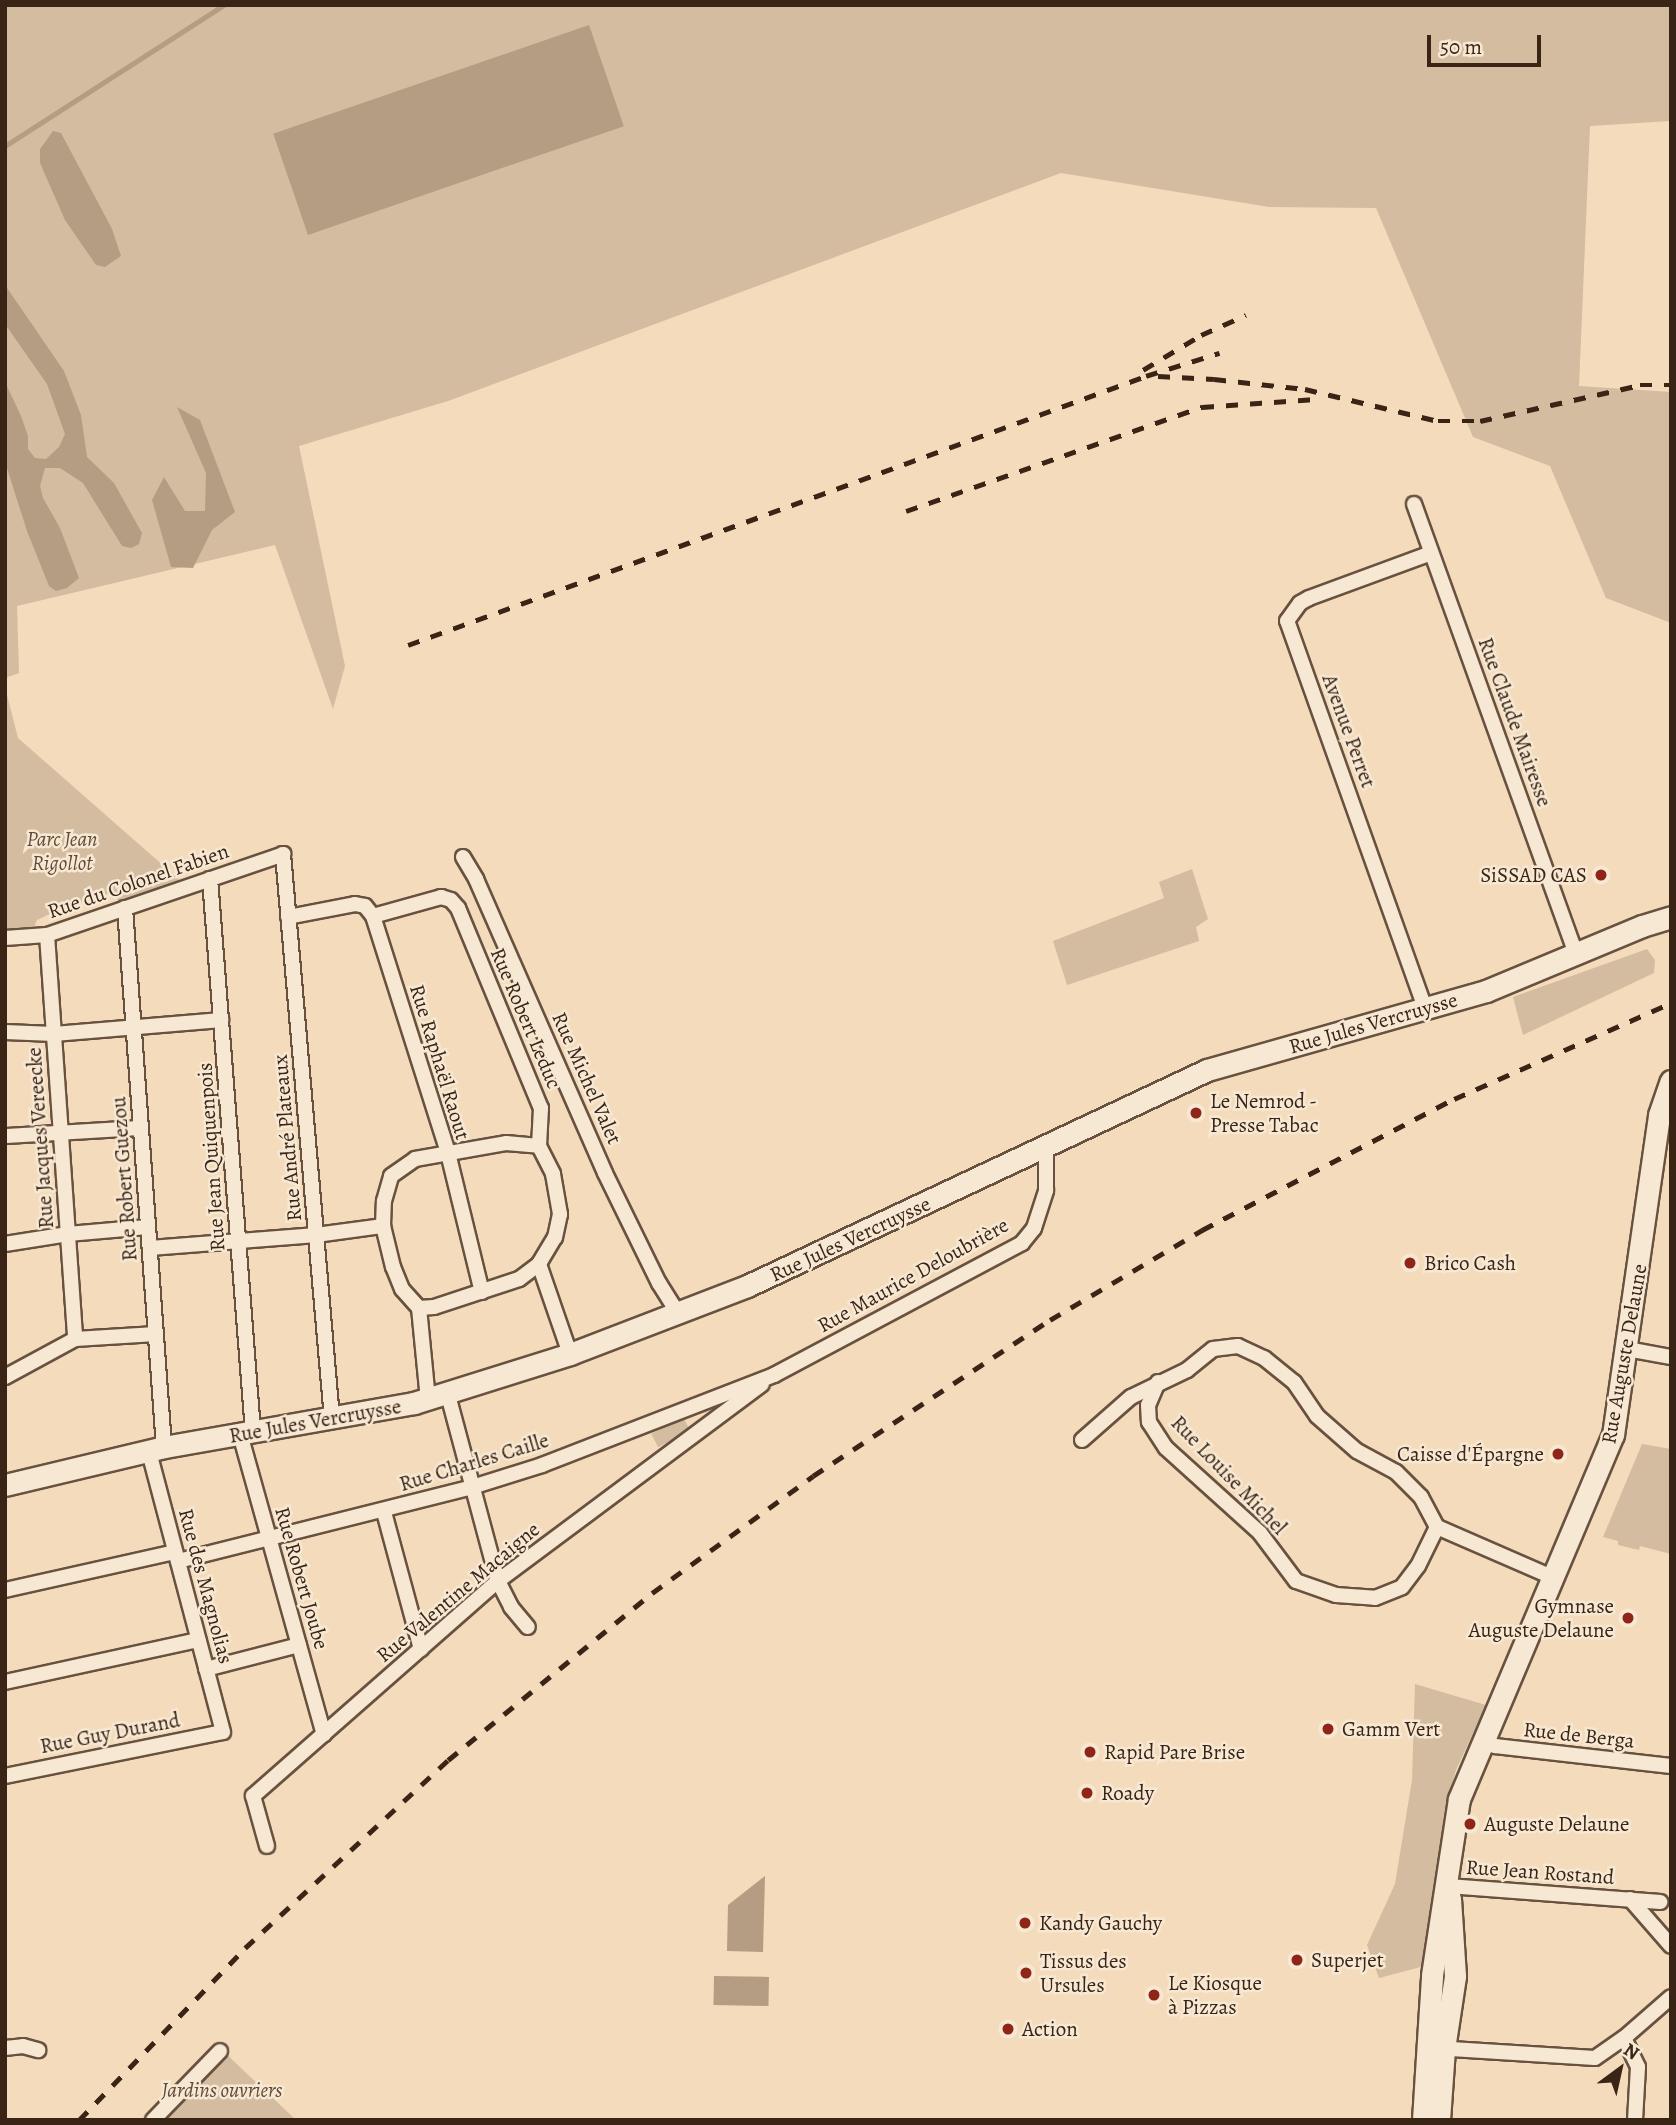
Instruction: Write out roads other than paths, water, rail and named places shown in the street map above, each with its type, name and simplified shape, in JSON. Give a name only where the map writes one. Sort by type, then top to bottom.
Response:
[{"type":"main road","name":"Rue Jules Vercruysse","points":[[5,1484],[157,1449],[332,1419],[438,1397],[570,1354],[747,1286],[1046,1148],[1207,1070],[1522,978],[1642,926],[1671,918]]},
{"type":"main road","name":"Rue Auguste Delaune","points":[[1439,2120],[1432,1975],[1439,1920],[1448,1886],[1459,1799],[1609,1447],[1627,1349],[1659,1115],[1669,1085]]},
{"type":"main road","name":"Rue Auguste Delaune","points":[[1423,2120],[1455,1976],[1453,1921],[1448,1886]]},
{"type":"street","name":"Rue Claude Mairesse","points":[[1414,503],[1577,956]]},
{"type":"street","name":"Avenue Perret","points":[[1425,1008],[1287,621],[1300,603],[1309,598],[1432,553]]},
{"type":"street","name":"Rue du Colonel Fabien","points":[[5,938],[47,934],[283,853]]},
{"type":"street","name":"Rue André Plateaux","points":[[283,853],[332,1419]]},
{"type":"street","name":"Rue Michel Valet","points":[[463,857],[476,879],[605,1173],[659,1283],[678,1313]]},
{"type":"street","name":"Rue Jean Quiquenpois","points":[[210,879],[239,1241],[247,1433]]},
{"type":"street","name":"Rue Robert Leduc","points":[[373,916],[441,897],[451,900],[458,908],[541,1108],[540,1146]]},
{"type":"street","points":[[288,917],[355,904],[365,906],[373,916]]},
{"type":"street","name":"Rue Robert Guezou","points":[[125,908],[156,1334],[157,1449]]},
{"type":"street","name":"Rue Raphaël Raout","points":[[373,916],[448,1153],[415,1159],[391,1176],[384,1201],[383,1226],[393,1267],[402,1289],[419,1308]]},
{"type":"street","name":"Rue Jacques Vereecke","points":[[47,934],[75,1339]]},
{"type":"street","points":[[5,1032],[54,1034],[221,1020]]},
{"type":"street","points":[[5,1136],[141,1128]]},
{"type":"street","points":[[482,1292],[448,1153],[506,1143],[540,1146],[553,1174],[560,1214],[555,1237],[539,1264],[519,1279],[482,1292],[434,1307],[419,1308],[438,1397],[472,1487],[498,1581],[511,1607],[528,1627]]},
{"type":"street","name":"Rue Maurice Deloubrière","points":[[774,1375],[1021,1243],[1034,1228],[1046,1190],[1046,1148]]},
{"type":"street","points":[[150,1248],[316,1235],[383,1226]]},
{"type":"street","points":[[5,1244],[68,1234],[148,1227]]},
{"type":"street","points":[[539,1264],[570,1354]]},
{"type":"street","points":[[5,1377],[75,1339],[156,1334]]},
{"type":"street","points":[[1082,1440],[1131,1396],[1187,1370],[1213,1349],[1238,1346],[1264,1358],[1294,1382],[1317,1416],[1357,1451],[1396,1472],[1421,1497],[1437,1527],[1552,1577]]},
{"type":"street","points":[[1627,1349],[1671,1357]]},
{"type":"street","name":"Rue Charles Caille","points":[[5,1591],[270,1539],[384,1512],[542,1465],[774,1375]]},
{"type":"street","name":"Rue Valentine Macaigne","points":[[267,1846],[253,1796],[498,1581],[774,1375]]},
{"type":"street","name":"Rue Louise Michel","points":[[1158,1382],[1148,1405],[1149,1422],[1166,1448],[1260,1533],[1296,1581],[1336,1595],[1375,1598],[1402,1587],[1418,1566],[1437,1527]]},
{"type":"street","name":"Rue Robert Joube","points":[[247,1433],[270,1539],[324,1734]]},
{"type":"street","name":"Rue des Magnolias","points":[[157,1449],[176,1557],[223,1732]]},
{"type":"street","points":[[384,1512],[421,1649]]},
{"type":"street","points":[[5,1682],[198,1640]]},
{"type":"street","points":[[206,1669],[299,1645]]},
{"type":"street","name":"Rue Guy Durand","points":[[5,1776],[223,1732]]},
{"type":"street","name":"Rue de Berga","points":[[1484,1742],[1494,1746],[1671,1766]]},
{"type":"street","name":"Rue Jean Rostand","points":[[1448,1886],[1660,1902]]},
{"type":"street","name":"Rue Jean Rostand","points":[[1630,1899],[1671,1947]]},
{"type":"street","points":[[1432,1975],[1455,1976]]},
{"type":"street","points":[[1437,2048],[1595,2058],[1624,2038],[1671,1997]]},
{"type":"street","points":[[1624,2038],[1638,2067],[1635,2120]]},
{"type":"street","points":[[5,2048],[23,2046],[38,2050]]},
{"type":"street","points":[[153,2120],[220,2051]]},
{"type":"waterway","points":[[5,146],[224,5]]},
{"type":"railway","points":[[1143,370],[1201,335],[1246,315]]},
{"type":"railway","points":[[408,645],[1146,376],[1219,353]]},
{"type":"railway","points":[[1158,376],[1305,389],[1438,421],[1480,421],[1640,385],[1671,385]]},
{"type":"railway","points":[[906,511],[1202,407],[1316,399]]},
{"type":"railway","points":[[79,2120],[245,1948],[448,1760],[652,1593],[813,1476],[1050,1320],[1202,1230],[1454,1099],[1671,1003]]},
{"type":"place","name":"SiSSAD CAS","points":[[1601,875]]},
{"type":"place","name":"Le Nemrod - Presse Tabac","points":[[1196,1113]]},
{"type":"place","name":"Brico Cash","points":[[1410,1263]]},
{"type":"place","name":"Caisse d'Épargne","points":[[1558,1454]]},
{"type":"place","name":"Gymnase Auguste Delaune","points":[[1628,1618]]},
{"type":"place","name":"Gamm Vert","points":[[1328,1729]]},
{"type":"place","name":"Rapid Pare Brise","points":[[1090,1752]]},
{"type":"place","name":"Roady","points":[[1087,1793]]},
{"type":"place","name":"Auguste Delaune","points":[[1470,1824]]},
{"type":"place","name":"Kandy Gauchy","points":[[1025,1923]]},
{"type":"place","name":"Superjet","points":[[1297,1960]]},
{"type":"place","name":"Tissus des Ursules","points":[[1026,1973]]},
{"type":"place","name":"Le Kiosque à Pizzas","points":[[1154,1995]]},
{"type":"place","name":"Action","points":[[1008,2029]]},
{"type":"park label","name":"Parc Jean Rigollot","points":[[62,851]]},
{"type":"park label","name":"Jardins ouvriers","points":[[222,2090]]}]
